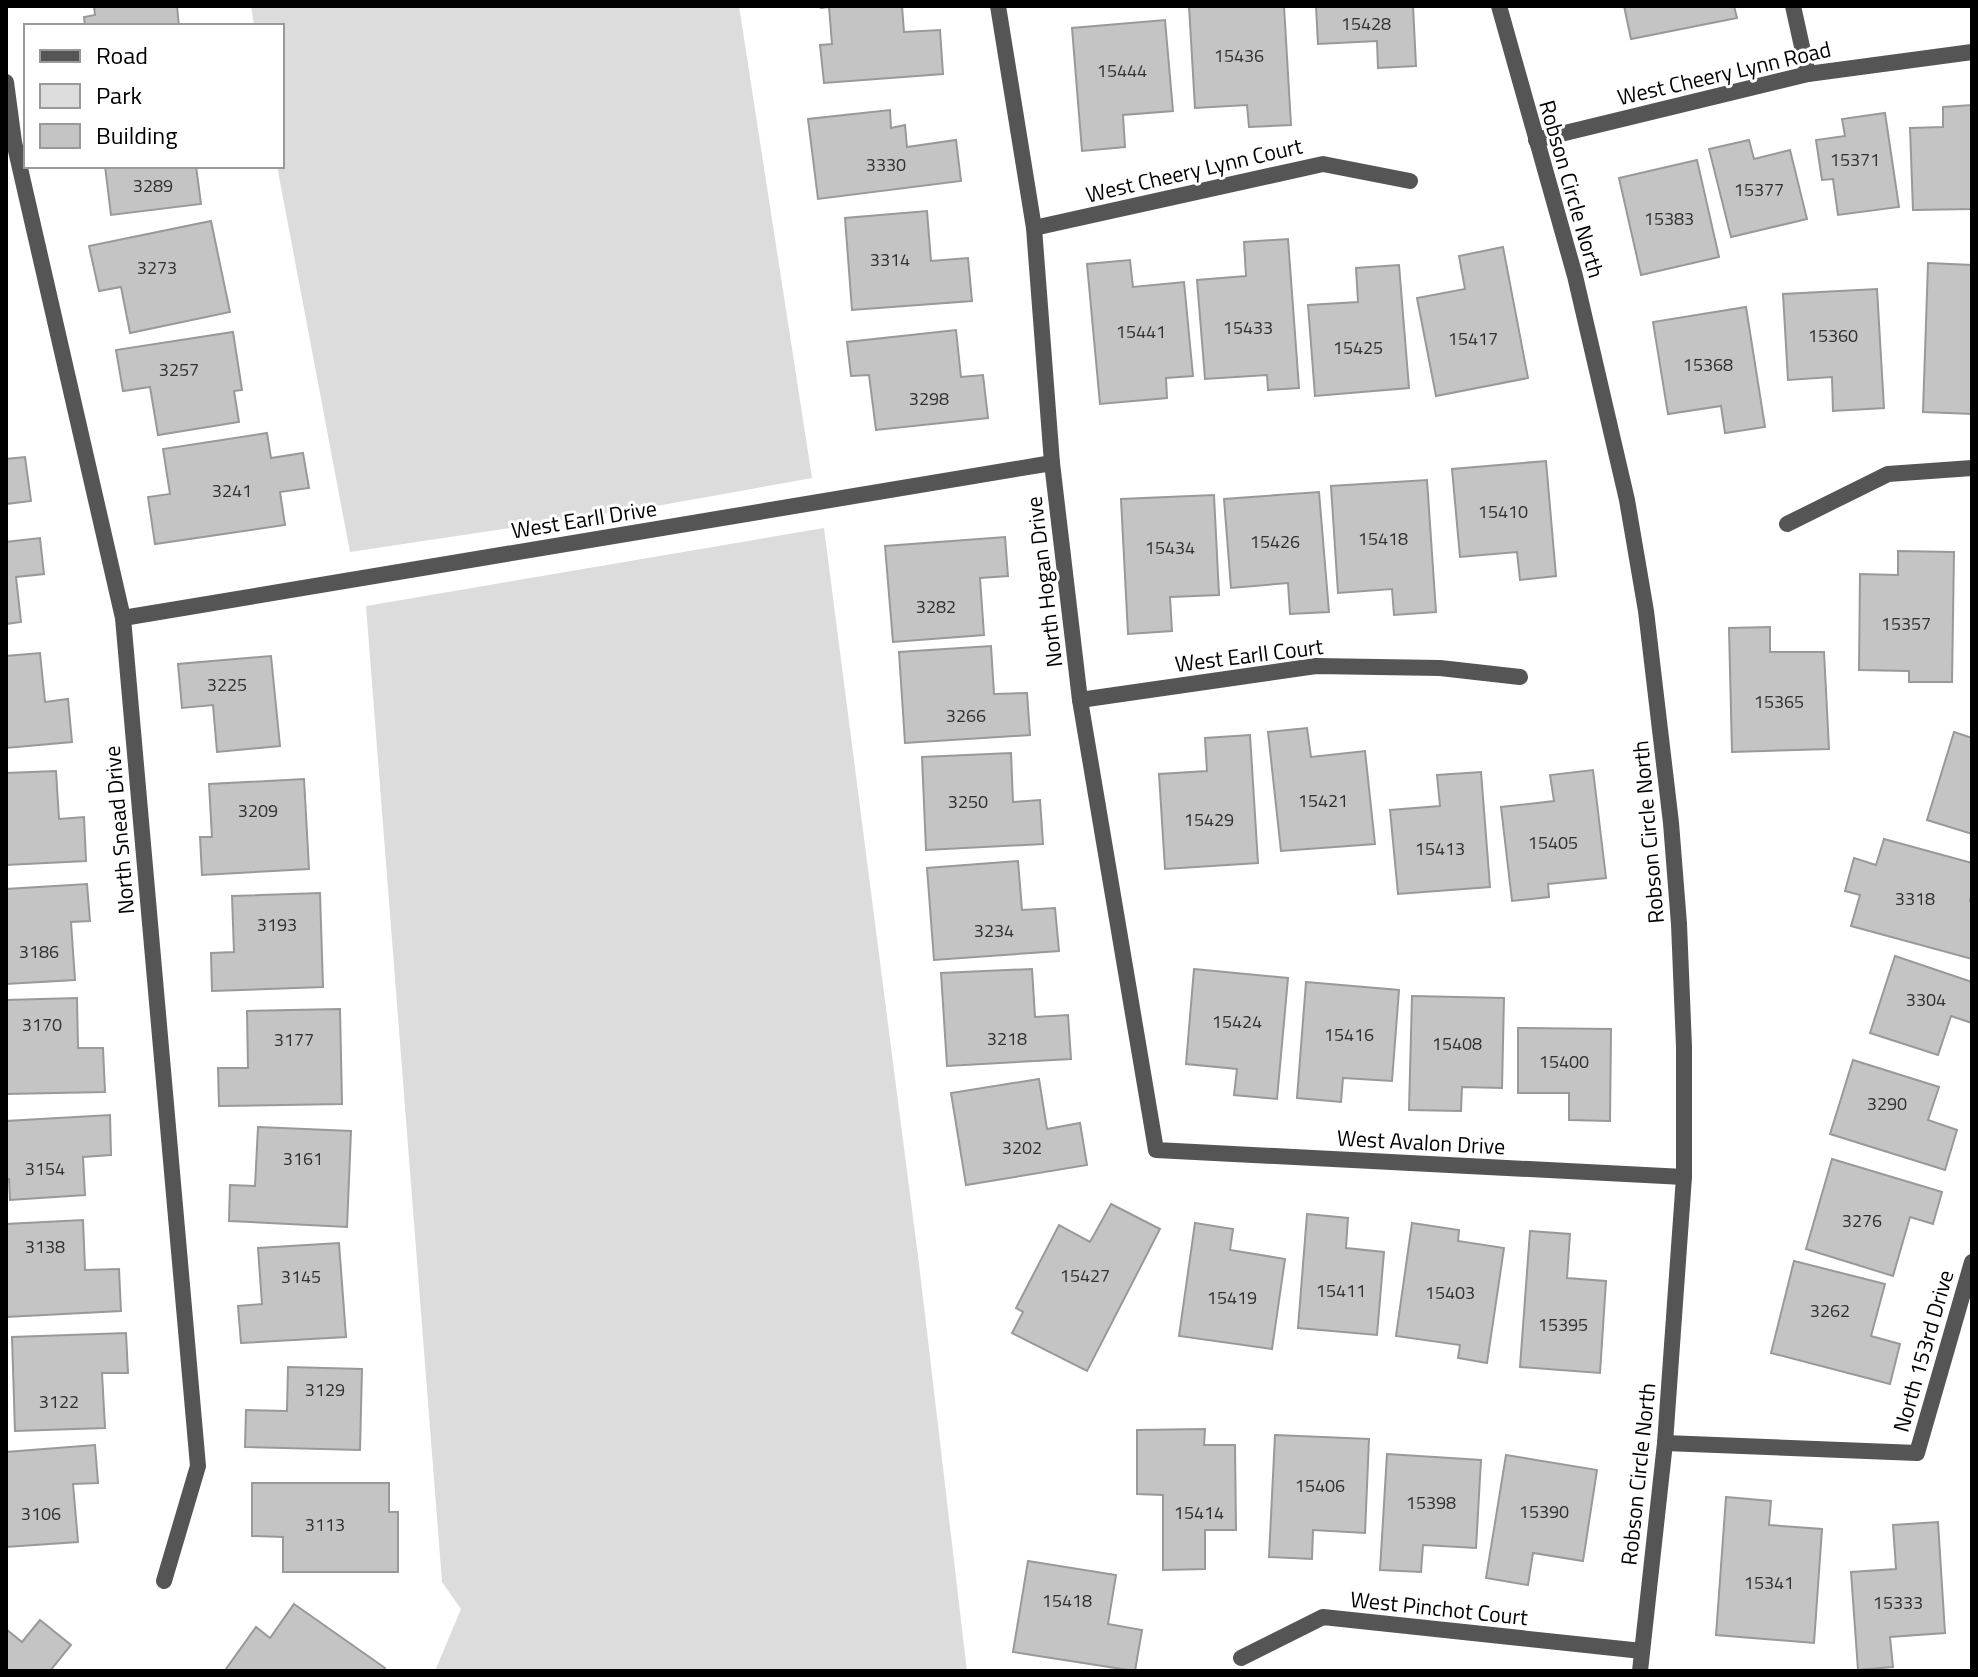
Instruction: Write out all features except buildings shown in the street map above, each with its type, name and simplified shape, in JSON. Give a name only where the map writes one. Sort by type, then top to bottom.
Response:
[{"type":"street","name":"North Hogan Drive","points":[[998,6],[1034,228],[1052,463],[1080,700],[1156,1150]]},
{"type":"street","name":"Robson Circle North","points":[[1499,6],[1575,276],[1627,500],[1646,611],[1671,823],[1684,1047],[1684,1177],[1665,1443],[1640,1671]]},
{"type":"street","points":[[1793,6],[1808,74]]},
{"type":"street","name":"West Cheery Lynn Road","points":[[1536,140],[1808,74],[1972,52]]},
{"type":"street","name":"North Snead Drive","points":[[6,82],[14,142],[123,618],[198,1466],[164,1581]]},
{"type":"street","name":"West Cheery Lynn Court","points":[[1034,228],[1323,164],[1410,181]]},
{"type":"street","name":"West Earll Drive","points":[[123,618],[1052,463]]},
{"type":"street","points":[[1787,524],[1888,474],[1972,468]]},
{"type":"street","name":"West Earll Court","points":[[1080,700],[1316,666],[1440,668],[1520,677]]},
{"type":"street","name":"West Avalon Drive","points":[[1156,1150],[1684,1177]]},
{"type":"street","name":"North 153rd Drive","points":[[1665,1443],[1917,1453],[1972,1262]]},
{"type":"street","name":"West Pinchot Court","points":[[1241,1658],[1323,1617],[1642,1651]]},
{"type":"green space","points":[[251,6],[739,6],[812,478],[662,505],[350,552],[277,168],[284,168],[284,24],[254,24]]},
{"type":"green space","points":[[824,528],[919,1264],[967,1671],[435,1671],[461,1609],[442,1582],[366,606]]}]
